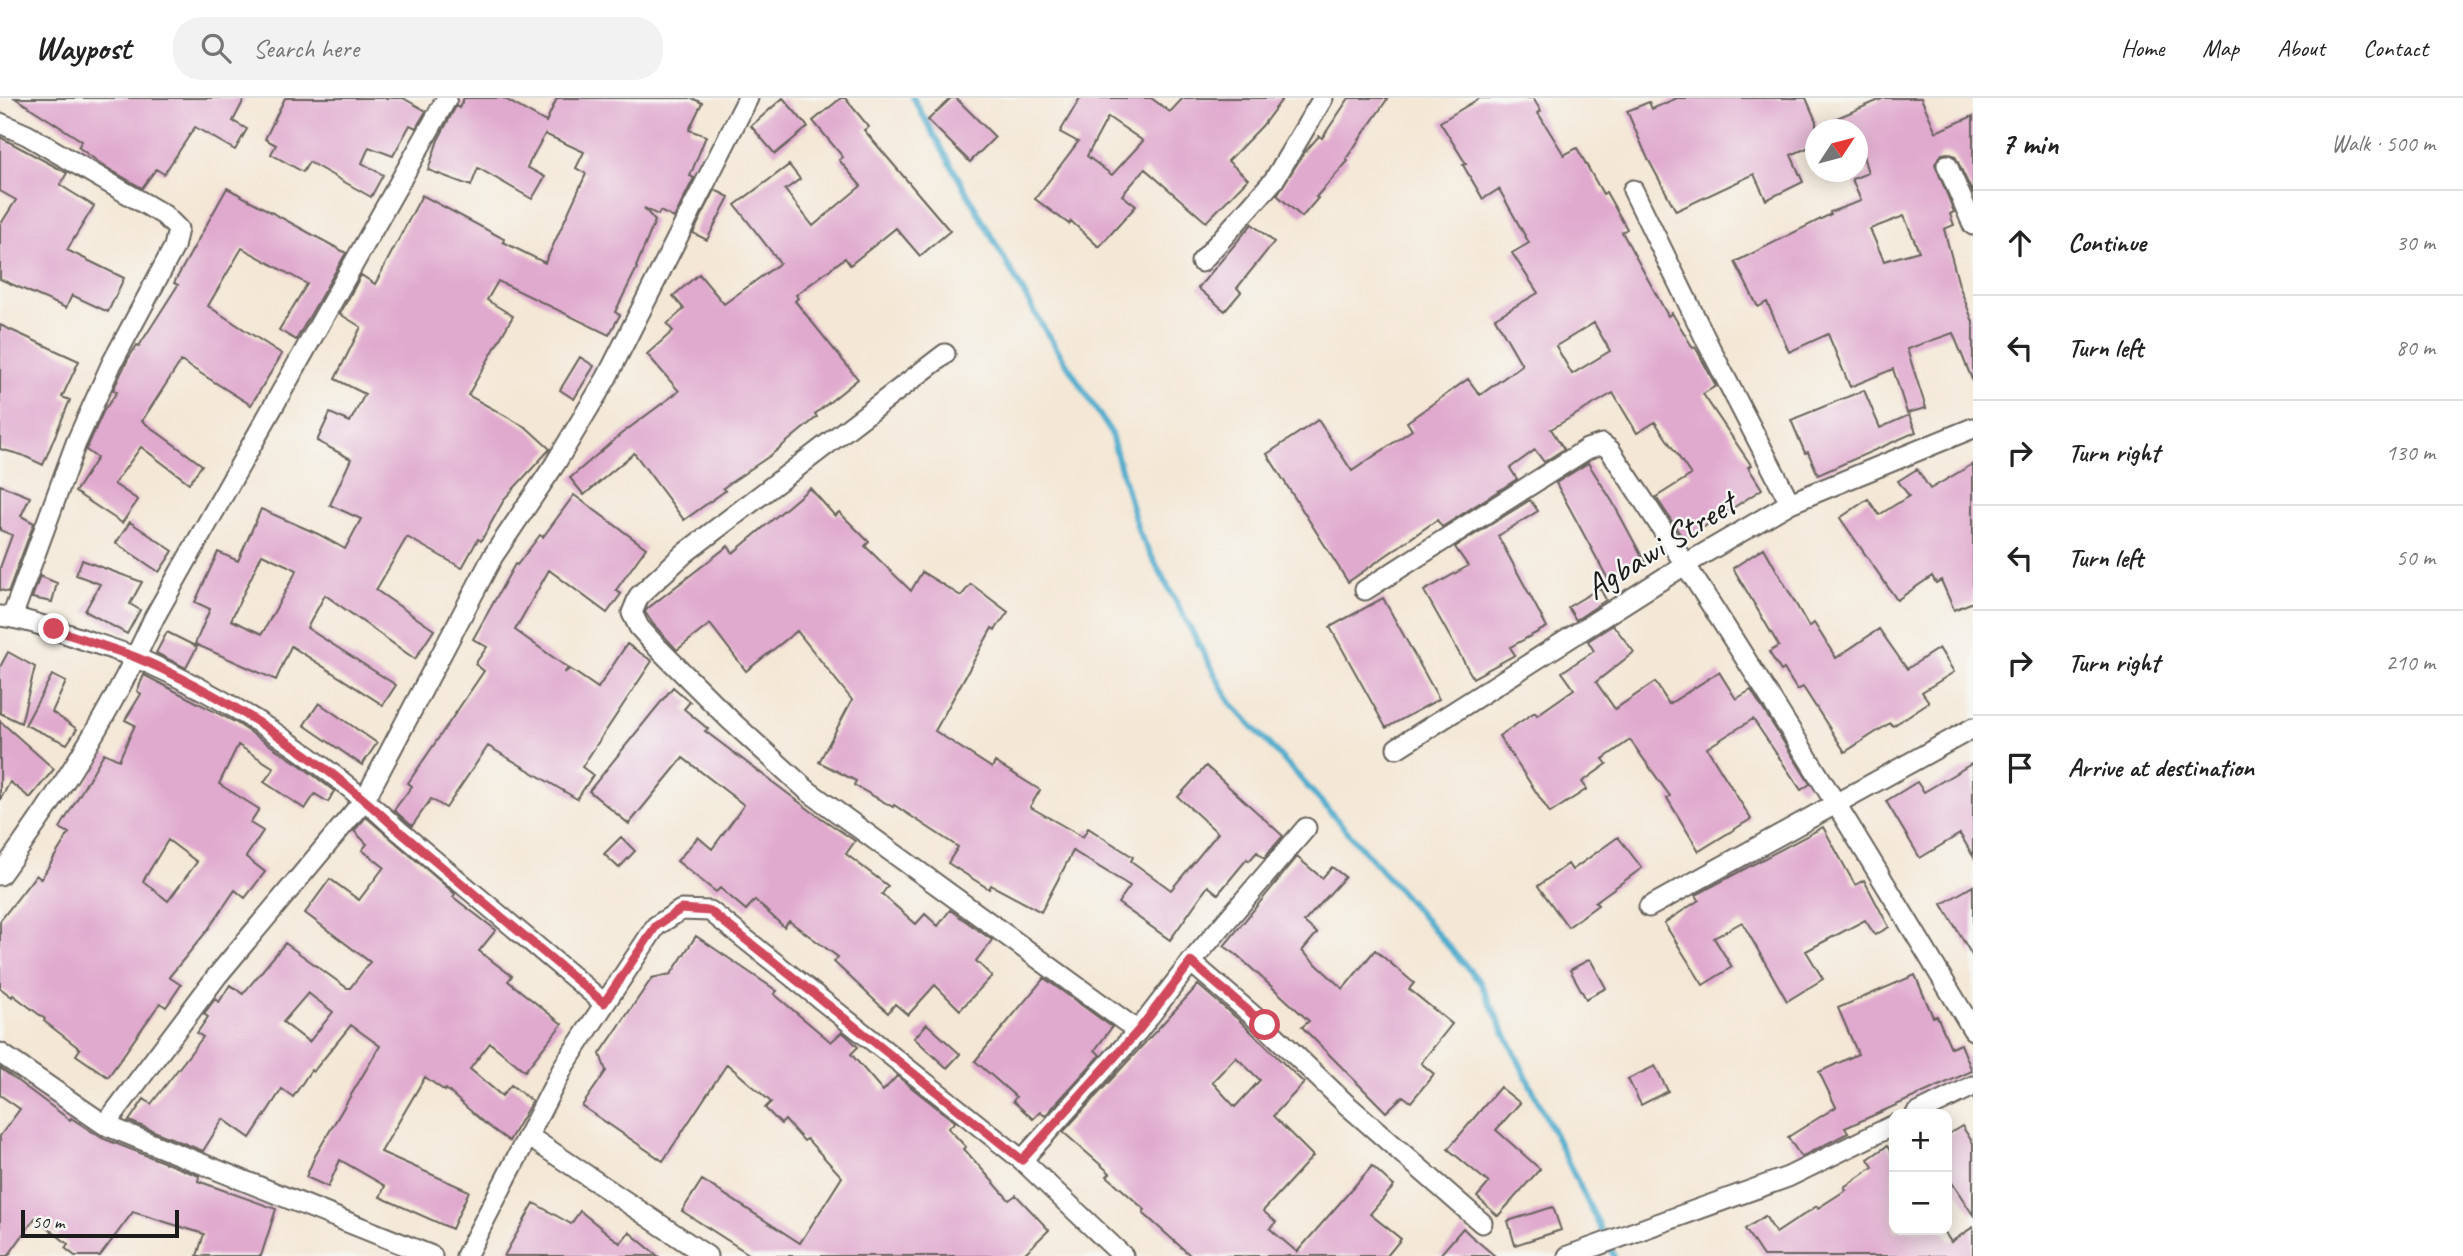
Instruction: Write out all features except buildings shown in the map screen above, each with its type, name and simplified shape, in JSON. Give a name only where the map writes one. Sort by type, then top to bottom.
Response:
[{"type":"street","points":[[105,1125],[217,976],[365,799],[493,556],[555,464],[606,379],[748,98]]},
{"type":"street","points":[[1201,262],[1274,180],[1323,98]]},
{"type":"street","points":[[0,875],[59,793],[444,99]]},
{"type":"street","points":[[0,123],[27,135],[164,215],[178,229],[174,247],[113,363],[76,443],[6,617],[136,658],[212,695],[297,748],[365,799],[398,830],[604,1003]]},
{"type":"street","points":[[1947,164],[1973,225]]},
{"type":"street","points":[[1633,190],[1790,503]]},
{"type":"street","points":[[945,354],[685,553],[639,596],[632,613],[639,627],[657,647],[730,720],[808,791],[1138,1031]]},
{"type":"street","name":"Agbawi Street","points":[[1397,748],[1686,564],[1790,503],[1973,428]]},
{"type":"street","points":[[1365,590],[1587,449],[1602,444],[1610,450],[1686,564],[1836,802],[1973,1030]]},
{"type":"street","points":[[1649,907],[1973,727]]},
{"type":"street","points":[[1022,1160],[1138,1031],[1191,962],[1306,828]]},
{"type":"street","points":[[466,1256],[565,1063],[656,926],[681,909],[710,911],[1022,1160],[1123,1256]]},
{"type":"street","points":[[1191,962],[1265,1025],[1346,1104],[1482,1223]]},
{"type":"street","points":[[0,1054],[105,1125],[432,1256]]},
{"type":"street","points":[[1926,1109],[1973,1086]]},
{"type":"street","points":[[1568,1256],[1788,1177],[1889,1127]]},
{"type":"street","points":[[528,1136],[707,1256]]},
{"type":"waterway","points":[[913,98],[1043,327],[1110,431],[1139,533],[1230,702],[1480,982],[1614,1256]]},
{"type":"route","points":[[54,629],[136,658],[212,695],[297,748],[365,799],[398,830],[604,1003],[656,926],[681,909],[710,911],[1022,1160],[1138,1031],[1191,962],[1265,1025]]}]
